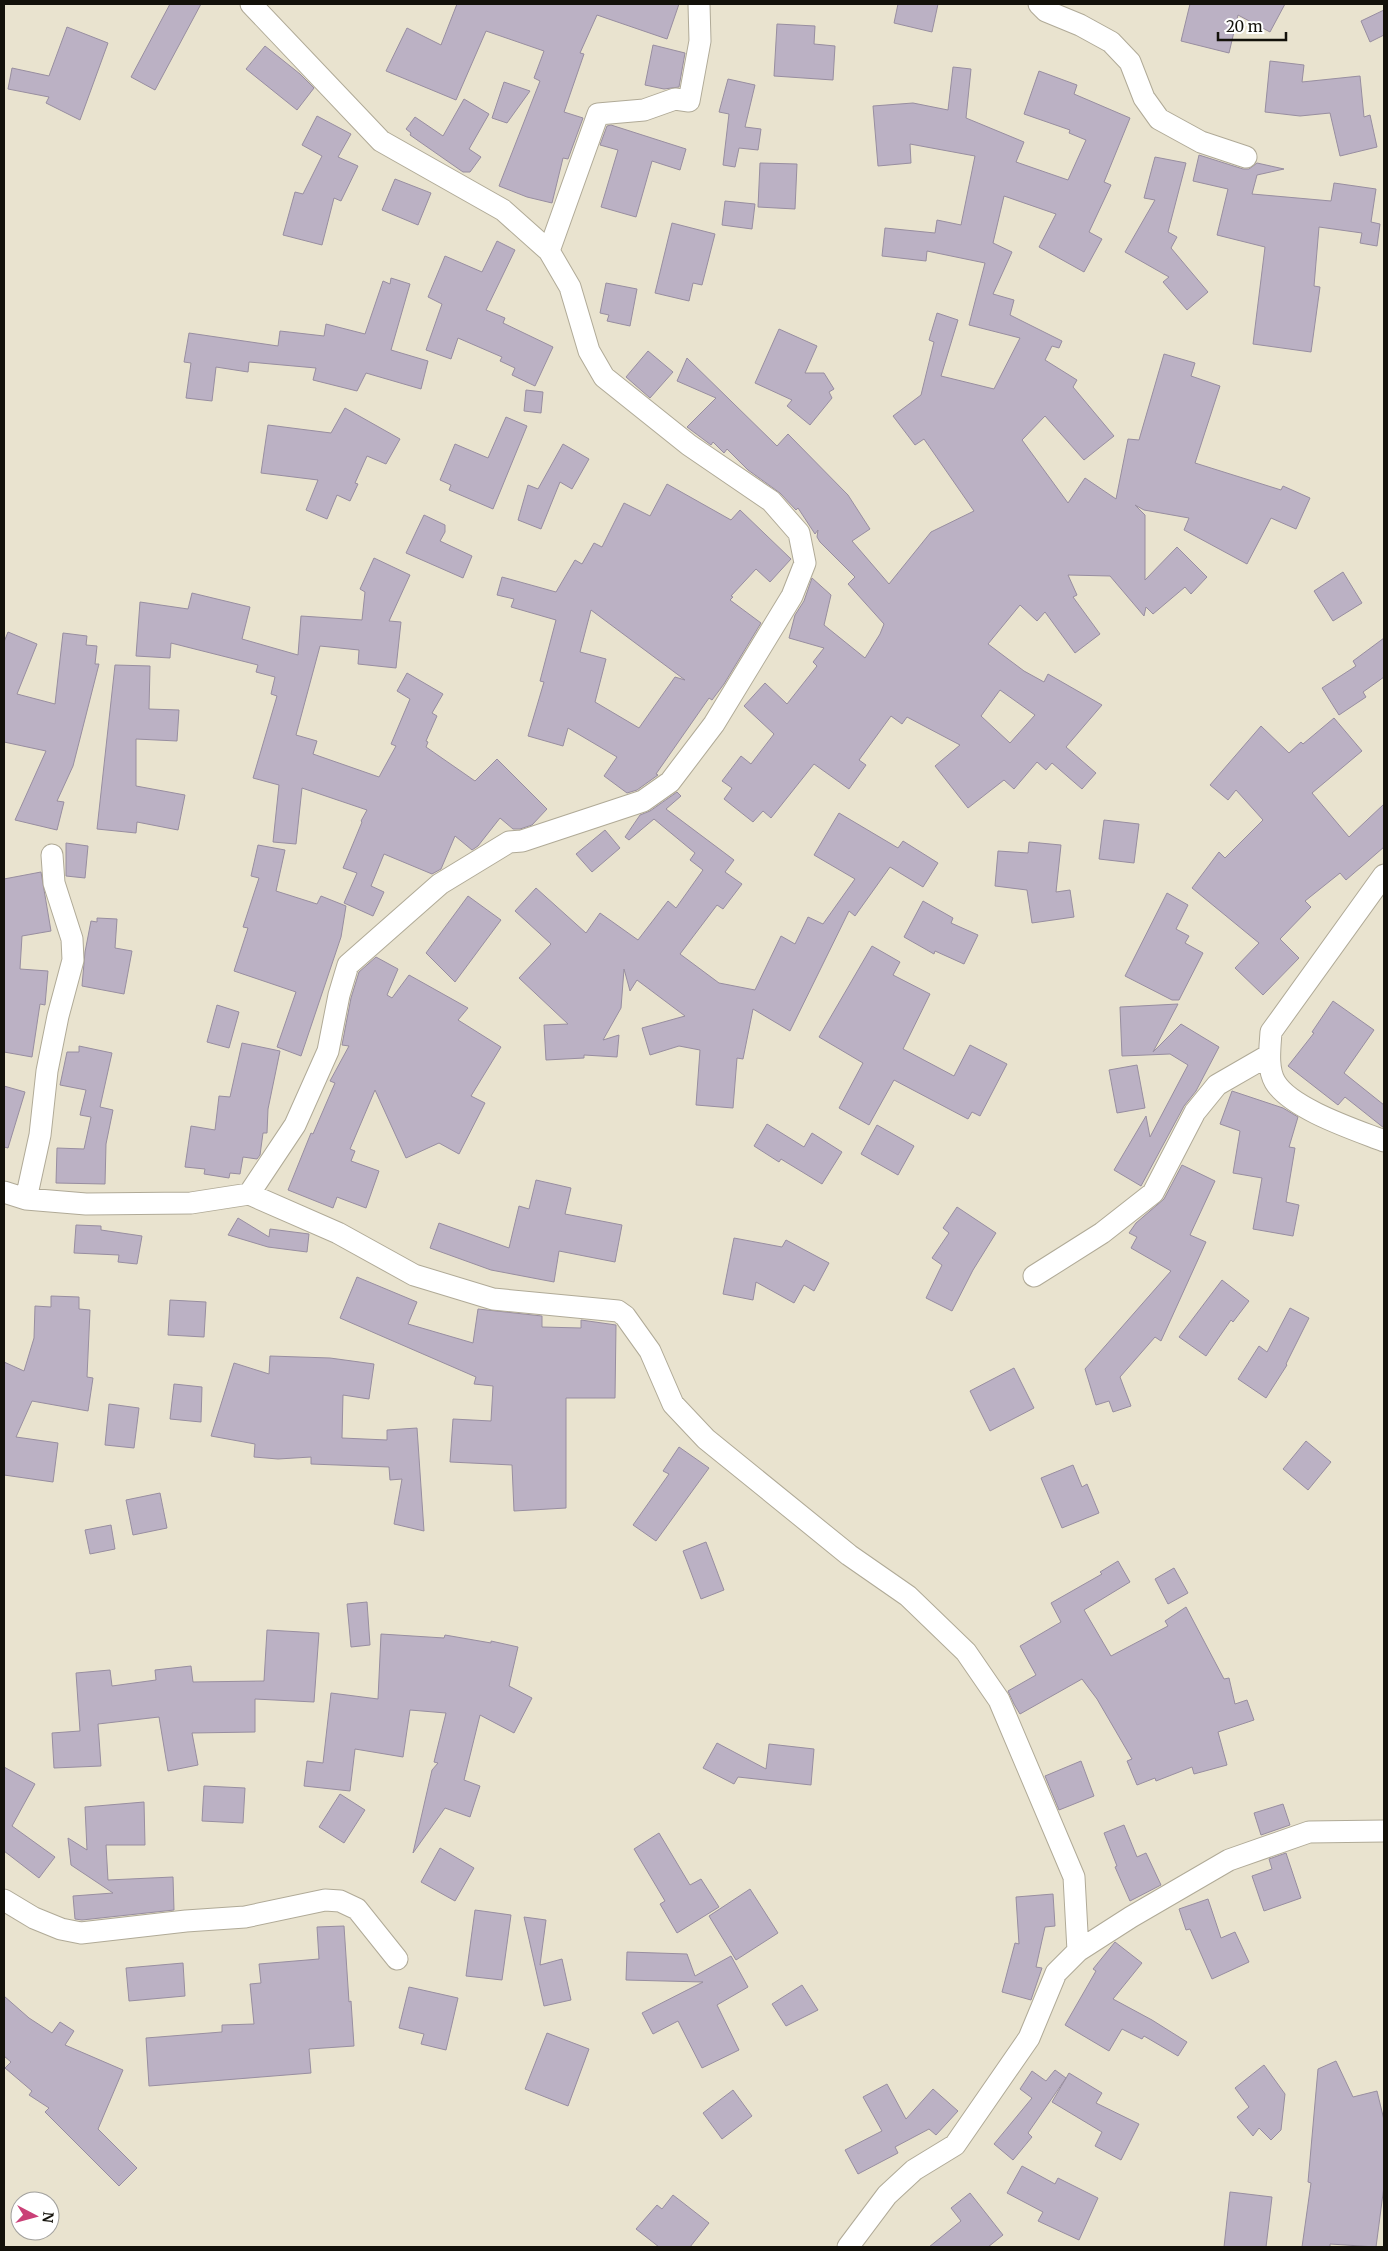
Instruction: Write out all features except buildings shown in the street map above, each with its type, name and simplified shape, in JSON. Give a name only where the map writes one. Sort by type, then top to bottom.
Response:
[{"type":"street","points":[[249,1194],[295,1125],[328,1051],[339,995],[348,965],[440,884],[509,842],[522,841],[643,801],[670,782],[714,724],[766,641],[792,596],[805,563],[799,532],[771,501],[689,445],[604,377],[588,351],[570,287],[549,251],[503,210],[381,141],[251,4]]},
{"type":"street","points":[[549,251],[598,114],[644,110],[675,99],[689,101],[700,41],[698,4]]},
{"type":"street","points":[[1039,4],[1046,10],[1080,25],[1111,42],[1130,62],[1144,98],[1159,119],[1202,142],[1246,157]]},
{"type":"street","points":[[26,1199],[40,1136],[47,1071],[58,1016],[73,960],[72,939],[54,882],[52,855]]},
{"type":"street","points":[[1384,875],[1271,1032],[1269,1055],[1275,1082],[1290,1097],[1325,1118],[1384,1141]]},
{"type":"street","points":[[1034,1276],[1102,1233],[1153,1193],[1195,1112],[1217,1085],[1269,1055]]},
{"type":"street","points":[[4,1192],[26,1199],[86,1204],[192,1203],[249,1194],[338,1233],[414,1274],[493,1299],[611,1310],[625,1316],[650,1351],[673,1404],[706,1439],[849,1555],[908,1596],[966,1652],[999,1700],[1074,1877],[1078,1951]]},
{"type":"street","points":[[848,2247],[887,2195],[914,2170],[955,2145],[1029,2038],[1056,1973],[1078,1951],[1131,1917],[1161,1902],[1229,1860],[1309,1832],[1384,1831]]},
{"type":"street","points":[[4,1900],[34,1918],[61,1929],[81,1933],[186,1921],[245,1918],[325,1900],[340,1901],[357,1909],[397,1959]]}]
